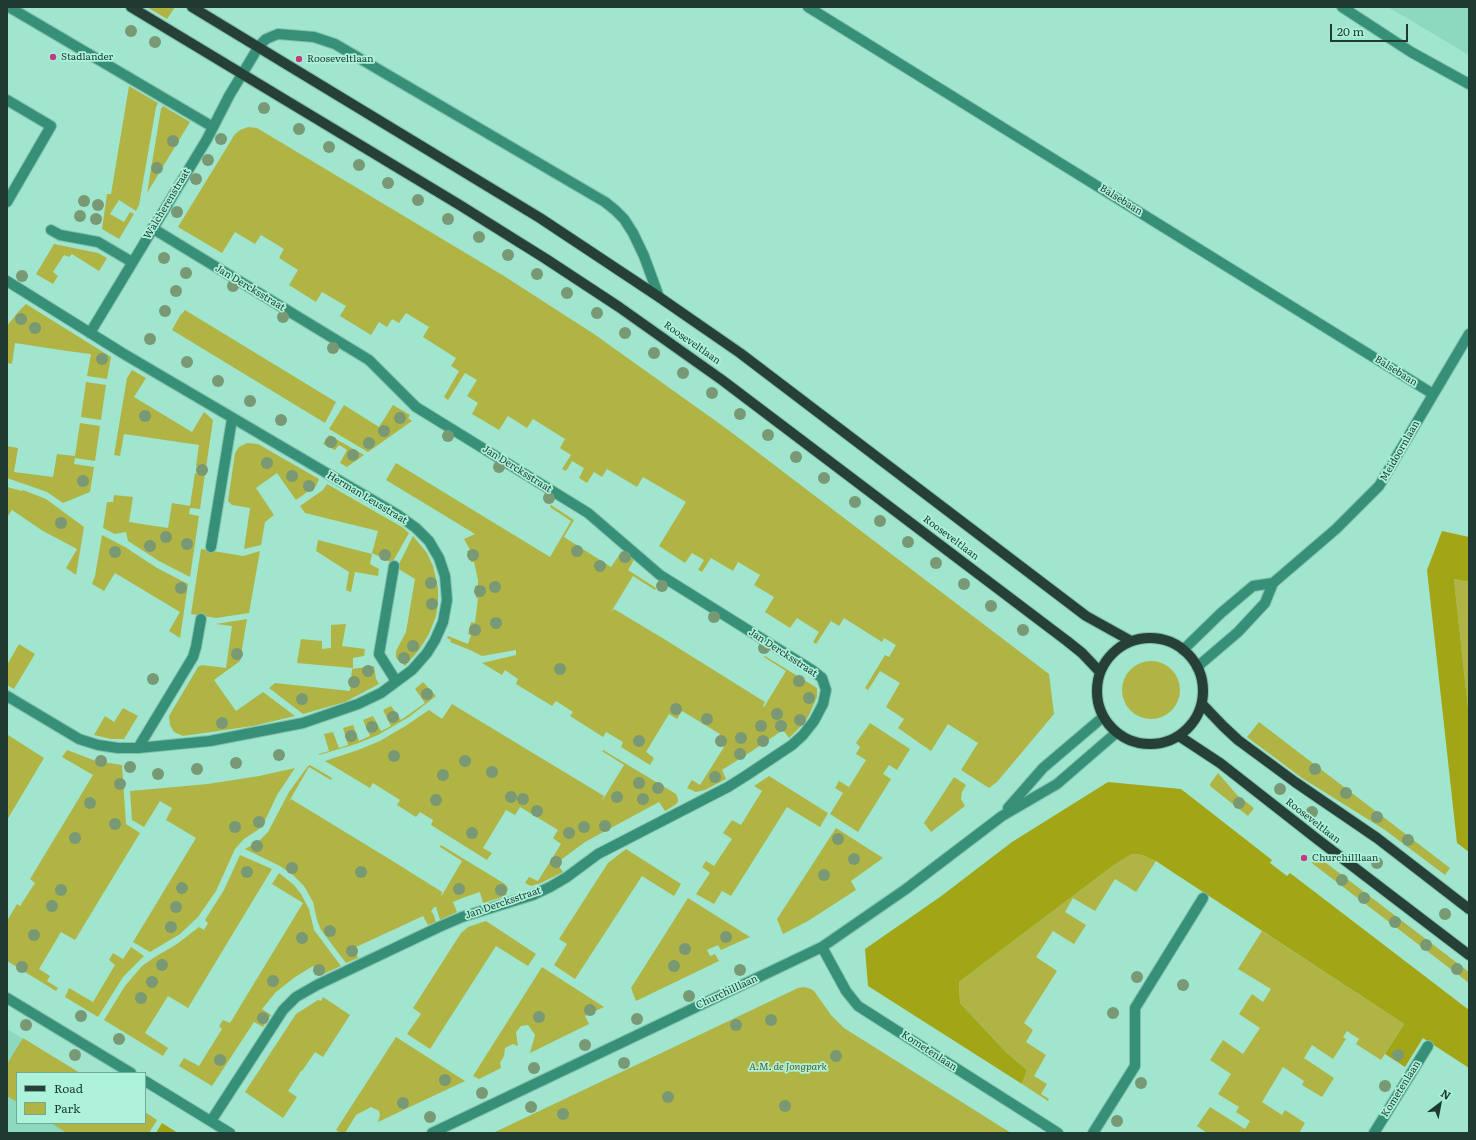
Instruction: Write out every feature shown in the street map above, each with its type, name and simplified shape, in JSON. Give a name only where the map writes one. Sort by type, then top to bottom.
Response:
[{"type":"main road","name":"Rooseveltlaan","points":[[130,7],[539,254],[638,320],[717,376],[1082,653],[1100,672]]},
{"type":"main road","name":"Rooseveltlaan","points":[[192,7],[259,46],[540,218],[659,297],[740,353],[1086,616],[1131,641]]},
{"type":"main road","points":[[1149,638],[1167,641],[1183,650],[1197,667],[1202,678],[1202,704],[1197,716],[1189,727],[1179,736],[1158,744],[1136,743],[1116,733],[1103,717],[1098,702],[1097,687],[1100,672],[1105,662],[1112,653],[1131,641],[1149,638]]},
{"type":"main road","name":"Rooseveltlaan","points":[[1202,704],[1238,740],[1295,782],[1377,838],[1469,910]]},
{"type":"main road","name":"Rooseveltlaan","points":[[1179,736],[1220,763],[1323,844],[1469,955]]},
{"type":"street","points":[[10,7],[213,127]]},
{"type":"street","name":"Balsebaan","points":[[808,7],[1433,394]]},
{"type":"street","points":[[1342,7],[1411,52],[1469,84]]},
{"type":"street","points":[[242,74],[259,46],[266,39],[278,34],[314,37],[335,44],[605,202],[624,219],[632,233],[644,256],[659,297]]},
{"type":"street","name":"Walcherenstraat","points":[[90,333],[213,127],[242,74]]},
{"type":"street","points":[[7,100],[51,126],[7,202]]},
{"type":"street","name":"Jan Dercksstraat","points":[[152,228],[369,360],[416,407],[588,513],[660,575],[812,670],[822,678],[826,690],[824,704],[814,721],[803,735],[792,745],[747,775],[598,854],[567,877],[550,887],[533,895],[462,917],[317,985],[296,997],[283,1010],[211,1121]]},
{"type":"street","points":[[51,230],[60,235],[98,242],[132,262]]},
{"type":"street","name":"Herman Leusstraat","points":[[7,281],[232,419],[398,515],[416,528],[429,541],[439,558],[445,576],[447,600],[443,622],[428,652],[412,670],[396,681]]},
{"type":"street","name":"Meidoornlaan","points":[[1197,667],[1238,632],[1265,603],[1273,583],[1336,529],[1379,486],[1469,334]]},
{"type":"street","points":[[211,548],[232,419]]},
{"type":"street","points":[[7,696],[78,739],[98,745],[118,748],[138,748],[210,741],[303,723],[358,704],[381,693],[396,681],[378,654],[394,566]]},
{"type":"street","points":[[1183,650],[1221,613],[1253,586],[1273,583]]},
{"type":"street","points":[[138,748],[193,657],[201,619]]},
{"type":"street","name":"Churchilllaan","points":[[1002,816],[1043,768],[1103,717]]},
{"type":"street","name":"Churchilllaan","points":[[432,1133],[822,947],[906,889],[1002,816],[1057,784],[1116,733]]},
{"type":"street","points":[[1093,1133],[1135,1066],[1135,1008],[1203,898]]},
{"type":"street","name":"Kometenlaan","points":[[822,947],[846,991],[858,1006],[1053,1132]]},
{"type":"street","points":[[7,998],[129,1072]]},
{"type":"street","name":"Kometenlaan","points":[[1374,1133],[1428,1046]]},
{"type":"street","points":[[146,1082],[230,1133]]},
{"type":"shaded area","points":[[1388,7],[1469,7],[1469,55]]},
{"type":"shaded area","points":[[1442,531],[1469,537],[1469,582],[1454,579],[1469,717],[1469,852],[1457,843],[1427,570]]},
{"type":"shaded area","points":[[1108,782],[1181,789],[1272,860],[1270,863],[1287,876],[1290,873],[1469,1010],[1469,1068],[1423,1038],[1405,1067],[1385,1054],[1404,1024],[1156,861],[1142,855],[1132,854],[1114,865],[959,982],[960,1003],[1006,1052],[1027,1070],[1022,1084],[868,986],[865,949],[940,897],[1012,842]]},
{"type":"shaded area","points":[[7,1029],[78,1072],[16,1072],[16,1124],[146,1124],[157,1120],[149,1133],[7,1133]]},
{"type":"shaded area","points":[[162,1123],[178,1133],[156,1133]]},
{"type":"green space","points":[[147,7],[175,7],[167,19]]},
{"type":"green space","points":[[129,86],[158,103],[156,107],[139,205],[136,211],[119,200],[110,214],[124,222],[130,212],[134,214],[119,239],[102,229],[107,194],[111,194]]},
{"type":"green space","points":[[163,106],[190,122],[147,193],[161,109]]},
{"type":"green space","points":[[248,127],[257,128],[504,276],[594,334],[727,429],[1049,674],[1054,714],[997,782],[989,788],[961,770],[978,743],[948,724],[931,751],[898,728],[904,719],[886,707],[900,683],[880,671],[868,690],[865,688],[885,655],[889,657],[896,645],[884,638],[882,642],[844,618],[839,626],[831,621],[816,644],[813,642],[819,632],[797,618],[790,628],[765,612],[774,597],[754,585],[760,575],[738,562],[733,571],[711,558],[702,572],[698,570],[704,560],[692,553],[685,563],[659,546],[686,502],[643,477],[637,487],[607,469],[602,477],[594,472],[587,483],[579,478],[584,468],[572,461],[566,471],[562,469],[571,455],[560,448],[565,439],[533,419],[527,428],[508,416],[499,430],[472,414],[478,403],[467,396],[477,380],[465,373],[448,400],[444,397],[459,371],[451,366],[456,358],[423,337],[429,327],[406,313],[399,323],[392,319],[387,327],[379,322],[371,335],[340,316],[346,306],[322,292],[316,302],[289,285],[298,270],[279,258],[284,249],[261,235],[255,244],[235,232],[222,253],[178,227],[235,134]]},
{"type":"green space","points":[[54,244],[98,253],[107,258],[99,271],[72,254],[69,257],[64,255],[53,272],[58,276],[53,284],[36,274]]},
{"type":"green space","points":[[26,304],[111,357],[107,379],[87,376],[91,354],[15,343],[12,364],[7,363],[7,326]]},
{"type":"green space","points":[[185,310],[336,402],[325,423],[172,330]]},
{"type":"green space","points":[[132,370],[146,378],[134,397],[192,432],[204,412],[213,420],[206,468],[196,466],[199,445],[124,434],[120,456],[114,455],[127,378]]},
{"type":"green space","points":[[86,382],[106,385],[101,420],[81,417]]},
{"type":"green space","points":[[344,405],[379,427],[393,405],[410,415],[408,418],[412,421],[368,452],[329,429]]},
{"type":"green space","points":[[80,423],[100,426],[95,461],[75,458],[74,464],[94,467],[90,492],[63,503],[47,492],[7,478],[7,446],[18,448],[14,472],[53,477],[57,454],[75,456]]},
{"type":"green space","points":[[329,435],[364,455],[347,467],[340,463],[347,450],[339,445],[335,450],[323,444]]},
{"type":"green space","points":[[247,443],[258,444],[319,479],[316,486],[296,500],[277,473],[256,488],[274,515],[265,522],[261,545],[244,549],[250,508],[232,505],[228,501],[235,453],[239,447]]},
{"type":"green space","points":[[396,463],[550,557],[571,521],[550,507],[551,505],[574,520],[564,537],[611,567],[622,551],[635,558],[628,570],[656,588],[655,590],[633,576],[611,612],[614,609],[664,639],[765,702],[764,707],[786,671],[764,657],[765,656],[817,688],[817,697],[808,717],[789,738],[783,730],[722,770],[726,779],[705,790],[696,792],[687,788],[692,780],[700,785],[724,747],[715,742],[720,734],[682,711],[677,719],[669,714],[646,752],[654,758],[650,765],[621,747],[623,742],[606,732],[603,737],[570,716],[573,712],[556,701],[552,706],[516,684],[518,679],[505,670],[502,675],[482,663],[516,655],[516,650],[482,656],[450,642],[451,640],[447,638],[448,636],[468,644],[471,635],[468,634],[471,622],[475,623],[478,598],[476,598],[475,586],[478,585],[478,580],[474,562],[471,562],[467,551],[470,550],[464,539],[475,534],[386,480]]},
{"type":"green space","points":[[195,473],[205,474],[200,509],[190,508],[189,514],[199,516],[190,577],[159,561],[128,541],[126,532],[115,534],[103,528],[107,502],[113,502],[114,495],[133,497],[129,522],[168,528],[172,503],[190,506]]},
{"type":"green space","points":[[327,484],[402,527],[409,533],[392,563],[372,553],[378,531],[305,513],[300,506],[323,490]]},
{"type":"green space","points":[[7,487],[23,490],[46,499],[84,527],[76,575],[66,568],[77,549],[43,531],[12,510],[7,517]]},
{"type":"green space","points":[[102,535],[125,547],[157,568],[188,584],[180,638],[169,631],[180,612],[115,573],[104,591],[92,584],[95,576]]},
{"type":"green space","points":[[413,536],[427,553],[433,566],[438,588],[438,602],[436,616],[429,634],[419,650],[405,666],[396,658],[396,651],[406,632],[415,579],[397,568]]},
{"type":"green space","points":[[318,540],[372,554],[370,564],[379,569],[378,576],[355,572],[351,592],[346,590],[349,572],[316,551]]},
{"type":"green space","points":[[201,549],[243,556],[260,551],[249,613],[216,618],[191,614]]},
{"type":"green space","points":[[1454,579],[1469,582],[1469,717]]},
{"type":"green space","points":[[247,619],[240,661],[214,680],[236,711],[263,692],[295,716],[253,726],[183,736],[174,732],[170,725],[169,716],[198,667],[202,665],[226,668],[232,626],[216,624]]},
{"type":"green space","points":[[346,624],[342,646],[365,649],[364,656],[353,658],[353,668],[297,663],[301,639],[322,641],[322,649],[331,648],[331,625]]},
{"type":"green space","points":[[19,644],[35,654],[14,689],[7,685],[7,665]]},
{"type":"green space","points":[[1145,661],[1157,661],[1172,669],[1180,684],[1180,696],[1172,711],[1157,719],[1145,719],[1130,711],[1122,696],[1122,684],[1130,669]]},
{"type":"green space","points":[[374,666],[376,679],[379,684],[345,702],[303,714],[269,688],[275,683],[350,691],[352,669]]},
{"type":"green space","points":[[423,682],[436,696],[409,717],[378,735],[356,744],[319,755],[329,751],[324,734],[333,732],[339,748],[348,745],[343,728],[353,725],[359,741],[370,736],[363,720],[373,716],[381,731],[391,726],[383,710],[391,706],[401,720],[425,703],[415,689]]},
{"type":"green space","points":[[452,704],[604,796],[602,801],[624,765],[602,751],[603,750],[676,794],[678,802],[665,811],[659,802],[585,842],[558,862],[558,865],[563,872],[541,883],[531,886],[525,883],[529,877],[538,881],[561,844],[553,838],[558,830],[520,807],[515,815],[506,810],[483,848],[492,853],[487,860],[431,825],[433,820],[420,812],[416,817],[397,805],[400,800],[373,783],[370,788],[325,761],[380,741],[429,710],[442,719]]},
{"type":"green space","points":[[123,708],[138,716],[124,739],[111,739],[94,735],[105,716],[114,722]]},
{"type":"green space","points":[[1259,722],[1450,868],[1445,875],[1385,830],[1302,778],[1247,737]]},
{"type":"green space","points":[[870,723],[910,749],[897,770],[889,765],[883,774],[891,779],[858,832],[830,814],[843,793],[835,788],[839,781],[849,787],[866,760],[856,754],[860,747],[856,743]]},
{"type":"green space","points":[[8,735],[44,758],[7,820],[7,737]]},
{"type":"green space","points":[[67,750],[96,761],[122,765],[126,824],[140,833],[75,940],[61,932],[39,969],[50,976],[47,981],[58,988],[56,991],[7,961],[7,921],[17,904],[20,906],[35,883],[30,879],[93,775],[62,757]]},
{"type":"green space","points":[[310,765],[332,778],[331,780],[309,767],[288,803],[291,799],[391,860],[442,892],[441,897],[462,861],[440,847],[441,845],[505,884],[508,888],[506,895],[483,903],[480,892],[465,897],[453,902],[457,912],[440,920],[436,907],[434,907],[431,912],[433,913],[436,922],[428,925],[423,916],[354,948],[358,958],[346,963],[321,930],[313,902],[304,886],[293,875],[280,866],[245,849],[260,840],[268,832],[289,792]]},
{"type":"green space","points":[[295,768],[277,795],[262,827],[244,839],[235,849],[216,891],[198,917],[180,934],[150,952],[133,942],[196,838],[166,820],[172,808],[160,801],[144,827],[132,820],[130,791],[208,784],[259,776]]},
{"type":"green space","points":[[1218,773],[1237,795],[1254,808],[1248,816],[1210,786]]},
{"type":"green space","points":[[769,776],[828,813],[820,827],[787,807],[731,896],[722,891],[714,904],[696,894],[710,873],[702,867],[706,861],[714,866],[732,839],[723,833],[732,820],[741,825],[762,791],[754,786]]},
{"type":"green space","points":[[954,777],[966,785],[962,792],[961,799],[965,806],[931,832],[924,823]]},
{"type":"green space","points":[[836,828],[883,858],[851,881],[856,890],[808,921],[783,934],[777,919]]},
{"type":"green space","points":[[626,849],[681,884],[674,896],[642,876],[575,979],[554,965],[567,944],[559,939],[608,863]]},
{"type":"green space","points":[[1132,854],[1142,855],[1156,861],[1136,892],[1115,879],[1095,911],[1073,898],[1065,912],[1086,925],[1074,944],[1053,931],[1036,957],[1057,971],[1024,1023],[1033,1030],[1026,1042],[1046,1055],[1034,1076],[1047,1084],[1041,1094],[1049,1099],[1048,1101],[1022,1084],[1027,1070],[1006,1052],[960,1003],[959,982],[1114,865]]},
{"type":"green space","points":[[240,855],[272,869],[188,1008],[168,996],[145,1033],[168,1048],[163,1056],[104,1020],[125,986],[142,966],[177,944],[199,927],[204,930],[208,923],[205,920],[224,890]]},
{"type":"green space","points":[[1317,856],[1469,972],[1469,983],[1313,864],[1312,863]]},
{"type":"green space","points":[[279,873],[294,885],[301,894],[309,909],[314,930],[341,966],[319,976],[313,966],[295,977],[276,992],[262,1009],[271,1015],[263,1027],[254,1022],[212,1086],[179,1066],[184,1058],[199,1066],[222,1029],[219,1026],[223,1020],[230,1023],[303,903],[272,884]]},
{"type":"green space","points":[[688,898],[750,937],[721,950],[718,945],[707,950],[710,956],[715,954],[719,961],[636,1001],[631,988]]},
{"type":"green space","points":[[486,921],[536,954],[528,966],[496,946],[430,1049],[407,1034],[421,1014],[413,1008],[461,933],[468,927]]},
{"type":"green space","points":[[1262,931],[1404,1024],[1381,1060],[1356,1044],[1359,1039],[1347,1031],[1343,1037],[1346,1039],[1333,1059],[1312,1045],[1304,1058],[1334,1078],[1322,1097],[1302,1085],[1304,1081],[1283,1067],[1262,1102],[1282,1115],[1285,1110],[1305,1123],[1299,1133],[1207,1133],[1197,1126],[1210,1107],[1245,1129],[1250,1121],[1236,1112],[1239,1107],[1218,1094],[1231,1074],[1210,1060],[1223,1040],[1243,1054],[1260,1028],[1239,1014],[1252,994],[1263,1002],[1271,989],[1238,969]]},
{"type":"green space","points":[[131,947],[144,956],[123,977],[98,1017],[65,997],[69,988],[93,1002],[115,965],[109,960],[113,953],[123,959]]},
{"type":"green space","points":[[542,967],[604,1007],[585,1016],[589,1024],[530,1053],[535,1035],[528,1025],[521,1026],[516,1032],[518,1046],[513,1044],[505,1048],[504,1056],[500,1063],[501,1068],[479,1079],[473,1076]]},
{"type":"green space","name":"A.M. de Jongpark","points":[[804,987],[814,991],[831,1015],[844,1028],[1011,1133],[493,1133],[798,988]]},
{"type":"green space","points":[[323,997],[350,1015],[323,1057],[315,1052],[301,1071],[288,1091],[297,1097],[283,1118],[245,1092],[296,1014],[318,1000],[321,1001]]},
{"type":"green space","points":[[396,1037],[465,1081],[378,1122],[380,1115],[379,1111],[371,1107],[356,1115],[345,1133],[341,1133],[336,1130]]},
{"type":"green space","points":[[23,1038],[78,1072],[16,1072],[16,1101],[7,1096],[7,1064]]},
{"type":"green space","points":[[146,1113],[157,1120],[149,1133],[67,1133],[53,1124],[146,1124]]},
{"type":"place","name":"Stadlander","points":[[53,57]]},
{"type":"place","name":"Rooseveltlaan","points":[[299,59]]},
{"type":"place","name":"Churchilllaan","points":[[1304,858]]}]
